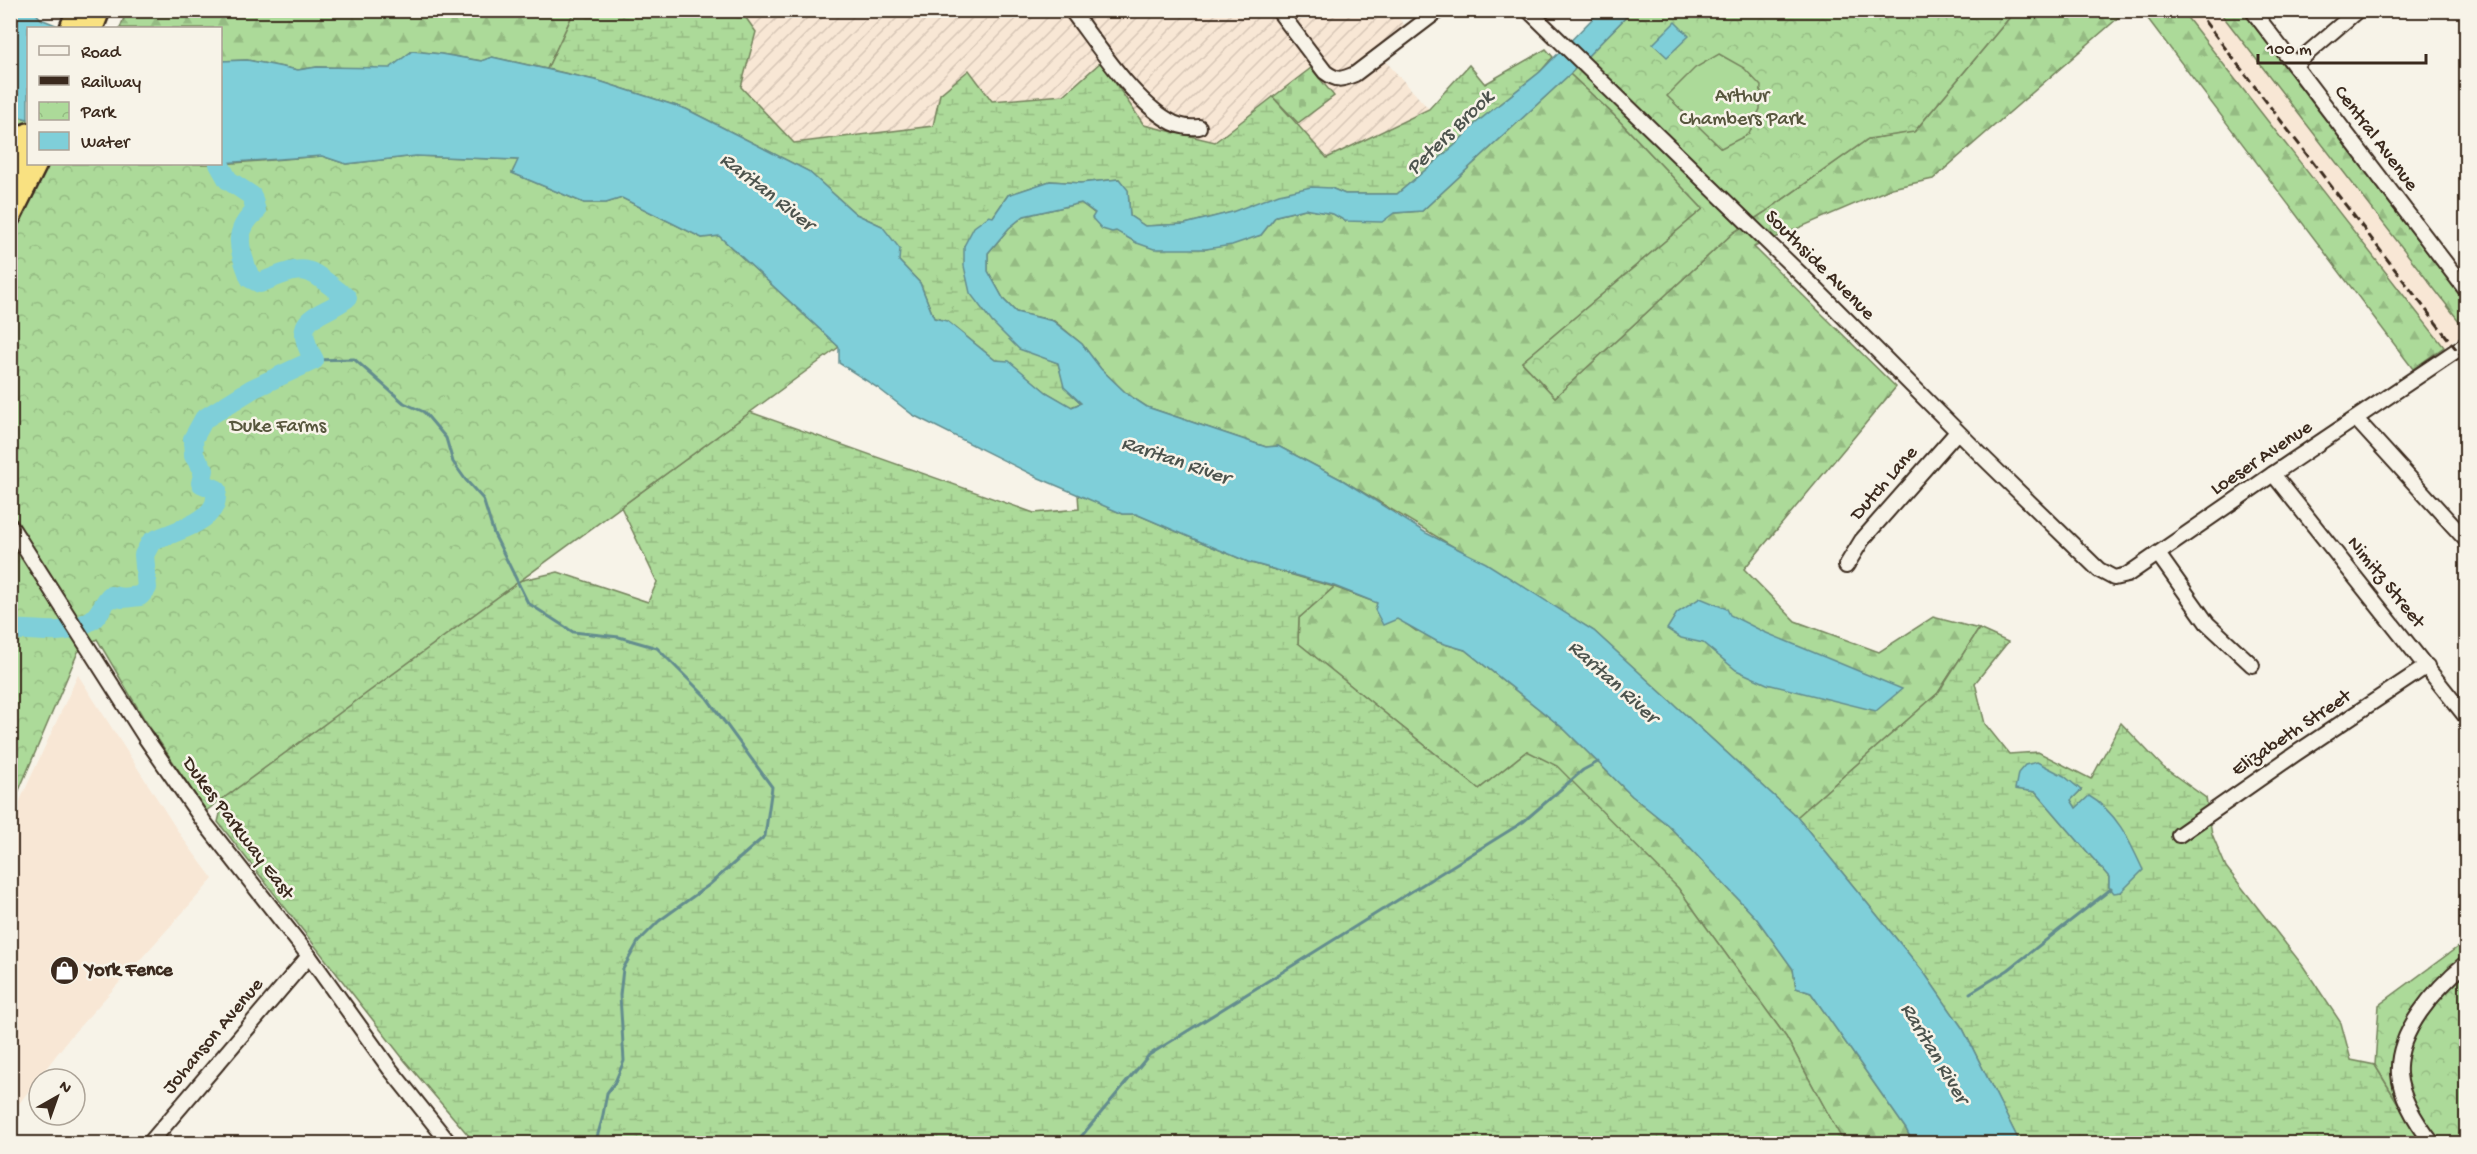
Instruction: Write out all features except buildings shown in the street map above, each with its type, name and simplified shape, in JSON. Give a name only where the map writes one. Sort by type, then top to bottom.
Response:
[{"type":"highway","points":[[71,27],[78,10]]},
{"type":"highway","points":[[92,27],[99,10]]},
{"type":"highway","points":[[10,159],[27,136]]},
{"type":"highway","points":[[10,216],[27,136]]},
{"type":"highway","points":[[17,181],[35,165]]},
{"type":"street","points":[[1071,10],[1136,93],[1168,121],[1189,128],[1199,127]]},
{"type":"street","points":[[1278,10],[1325,72],[1335,79],[1342,80],[1355,74],[1439,10]]},
{"type":"street","name":"Southside Avenue","points":[[1528,10],[1582,65],[1809,283],[2080,552]]},
{"type":"street","name":"Central Avenue","points":[[2252,10],[2466,290]]},
{"type":"street","points":[[2294,65],[2358,10]]},
{"type":"street","name":"Loeser Avenue","points":[[2080,552],[2099,570],[2114,578],[2127,575],[2466,344]]},
{"type":"street","points":[[2356,419],[2466,540]]},
{"type":"street","name":"Dutch Lane","points":[[1846,566],[1862,540],[1957,432]]},
{"type":"street","name":"Nimitz Street","points":[[2273,474],[2466,717]]},
{"type":"street","name":"Dukes Parkway East","points":[[10,525],[171,776],[309,956],[390,1069],[450,1143]]},
{"type":"street","points":[[2158,554],[2207,623],[2252,665]]},
{"type":"street","name":"Elizabeth Street","points":[[2179,835],[2427,666]]},
{"type":"street","name":"Johanson Avenue","points":[[149,1143],[309,956]]},
{"type":"street","points":[[2433,1143],[2404,1098],[2399,1074],[2400,1055],[2423,1006],[2466,963]]},
{"type":"shaded area","points":[[741,11],[1393,11],[1409,31],[1379,54],[1429,109],[1327,158],[1273,98],[1215,142],[1144,125],[1101,62],[1064,95],[992,101],[969,70],[940,94],[933,126],[794,143],[741,87],[756,32]]},
{"type":"shaded area","points":[[2182,11],[2219,11],[2466,331],[2444,347]]},
{"type":"shaded area","points":[[78,675],[181,836],[213,879],[71,1036],[47,1067],[27,1067],[27,1093],[14,1110],[11,1107],[11,820]]},
{"type":"green space","points":[[127,10],[578,11],[572,16],[547,69],[492,57],[482,61],[412,51],[390,69],[317,67],[298,70],[247,60],[222,61],[222,27],[120,27]]},
{"type":"green space","points":[[578,11],[741,11],[756,32],[741,87],[794,143],[933,126],[940,94],[969,70],[992,101],[1064,95],[1101,62],[1144,125],[1215,142],[1273,97],[1327,158],[1429,109],[1469,65],[1485,84],[1546,49],[1553,57],[1540,72],[1476,123],[1455,145],[1397,194],[1345,194],[1331,188],[1185,224],[1145,226],[1130,216],[1128,191],[1119,179],[1080,183],[1050,181],[1008,195],[993,217],[964,246],[1019,348],[1058,363],[1065,387],[1081,403],[1071,407],[1046,392],[1009,362],[995,360],[947,321],[934,318],[920,283],[899,261],[882,226],[856,214],[808,171],[686,109],[599,81],[547,69],[572,16]]},
{"type":"green space","name":"Arthur Chambers Park","points":[[1632,11],[2015,11],[1914,132],[1868,139],[1734,232],[1555,397],[1522,362],[1703,209],[1612,113],[1570,74]]},
{"type":"green space","points":[[2015,11],[2126,11],[1933,179],[1892,188],[1754,247],[1896,387],[1744,569],[1795,621],[1879,652],[1933,617],[1979,629],[1938,693],[1797,817],[1594,631],[1344,481],[1278,446],[1266,447],[1147,407],[1127,394],[1101,369],[1082,344],[1054,321],[1016,312],[1004,300],[988,271],[988,253],[1009,228],[1024,216],[1081,203],[1137,243],[1206,249],[1261,235],[1276,216],[1305,209],[1334,214],[1345,221],[1422,211],[1570,74],[1612,113],[1703,209],[1522,362],[1555,397],[1734,232],[1868,139],[1915,131]]},
{"type":"green space","points":[[2142,11],[2182,11],[2444,347],[2413,369]]},
{"type":"green space","points":[[2219,11],[2243,11],[2466,303],[2466,330]]},
{"type":"green space","points":[[1719,54],[1744,68],[1761,86],[1760,109],[1749,134],[1721,148],[1667,96],[1695,68]]},
{"type":"green space","points":[[1311,68],[1334,96],[1298,123],[1273,97]]},
{"type":"green space","name":"Duke Farms","points":[[10,115],[27,119],[27,165],[222,165],[322,156],[346,164],[416,156],[519,160],[512,173],[584,203],[606,203],[622,198],[702,238],[719,236],[839,347],[206,811],[143,717],[97,639],[78,652],[11,809]]},
{"type":"green space","points":[[750,412],[1034,513],[1079,509],[1078,494],[1123,514],[1136,514],[1248,562],[1334,587],[1299,618],[1298,643],[1479,789],[1527,751],[1557,766],[1678,888],[1786,1037],[1844,1143],[475,1143],[405,1061],[218,822],[222,806],[219,801],[518,581],[558,572],[648,602],[657,582],[621,507]]},
{"type":"green space","points":[[1334,587],[1377,603],[1416,631],[1438,642],[1465,650],[1564,729],[1632,796],[1669,826],[1757,919],[1793,969],[1796,988],[1811,993],[1906,1129],[1913,1143],[1844,1143],[1786,1037],[1678,888],[1527,751],[1479,789],[1298,643],[1299,618]]},
{"type":"green space","points":[[1979,629],[2008,642],[1975,683],[1985,724],[2009,754],[2038,752],[2091,779],[2121,723],[2163,767],[2206,798],[2212,834],[2226,867],[2303,966],[2341,1023],[2351,1060],[2375,1065],[2422,1143],[2020,1143],[1963,1029],[1925,974],[1797,817],[1938,693]],"holes":[[[2015,788],[2081,790],[2071,800],[2121,892],[2109,887],[2109,877],[2036,792]]]},
{"type":"green space","points":[[2466,941],[2466,1143],[2422,1143],[2375,1065],[2379,1005]]},
{"type":"water","points":[[11,11],[34,11],[41,19],[61,27],[27,27],[27,119],[11,115]]},
{"type":"water","name":"Raritan River","points":[[1600,11],[1632,11],[1570,74],[1422,211],[1394,213],[1382,222],[1345,221],[1333,214],[1305,209],[1276,216],[1261,235],[1232,245],[1206,249],[1154,249],[1137,243],[1116,231],[1102,229],[1092,218],[1095,213],[1081,203],[1024,216],[1009,228],[988,253],[988,271],[1004,300],[1016,312],[1053,321],[1082,344],[1101,369],[1127,394],[1147,407],[1266,447],[1278,446],[1344,481],[1426,533],[1486,563],[1594,631],[1797,817],[1925,974],[1963,1029],[2020,1143],[1913,1143],[1906,1129],[1811,993],[1796,988],[1793,969],[1757,919],[1669,826],[1632,796],[1564,729],[1465,650],[1438,642],[1397,619],[1383,625],[1375,610],[1377,603],[1334,586],[1248,562],[1136,514],[1123,514],[1039,478],[913,415],[878,388],[839,363],[839,347],[719,236],[702,238],[622,198],[606,203],[584,203],[512,173],[518,160],[416,156],[346,164],[322,156],[222,163],[222,61],[247,60],[298,70],[317,67],[390,68],[412,51],[481,61],[492,57],[599,81],[686,109],[808,171],[856,214],[882,226],[900,249],[899,261],[920,283],[934,318],[947,321],[995,360],[1009,361],[1046,392],[1072,407],[1081,403],[1064,387],[1058,363],[1019,349],[992,322],[970,293],[964,266],[964,246],[974,227],[989,216],[993,217],[1008,195],[1050,181],[1080,183],[1119,179],[1128,190],[1130,216],[1145,226],[1185,224],[1232,212],[1279,194],[1311,187],[1331,188],[1345,194],[1397,194],[1455,145],[1476,123],[1540,72]]},
{"type":"water","points":[[1675,22],[1689,36],[1667,57],[1653,44]]},
{"type":"water","points":[[1700,598],[1727,609],[1730,615],[1764,632],[1902,689],[1876,711],[1767,684],[1736,670],[1703,643],[1681,638],[1667,629],[1677,613]]},
{"type":"water","points":[[2037,762],[2064,776],[2081,790],[2071,800],[2076,808],[2089,796],[2107,810],[2122,828],[2143,870],[2121,892],[2114,893],[2109,887],[2109,877],[2036,792],[2015,789],[2018,773],[2025,765]]},
{"type":"waterway","points":[[10,630],[62,631],[72,629],[93,619],[110,596],[123,598],[140,596],[147,588],[144,555],[151,542],[195,523],[210,512],[215,504],[217,490],[201,483],[204,470],[194,456],[193,439],[204,419],[252,389],[314,360],[304,334],[306,326],[317,315],[347,298],[307,271],[289,272],[260,283],[250,278],[243,259],[240,234],[248,219],[256,211],[252,196],[228,180],[220,165]]},
{"type":"waterway","points":[[314,360],[354,359],[404,403],[424,412],[446,438],[453,462],[483,499],[494,534],[528,603],[573,632],[619,637],[657,648],[707,698],[772,787],[765,836],[709,885],[659,921],[638,942],[623,969],[620,995],[624,1061],[615,1082],[607,1093],[595,1144]]},
{"type":"waterway","points":[[1075,1144],[1149,1055],[1523,822],[1583,770],[1598,762]]},
{"type":"waterway","points":[[1970,993],[2008,970],[2111,889]]},
{"type":"railway","points":[[2196,10],[2466,362]]},
{"type":"place","name":"York Fence","points":[[64,971]]},
{"type":"water label","name":"Peters Brook","points":[[1451,134]]}]
